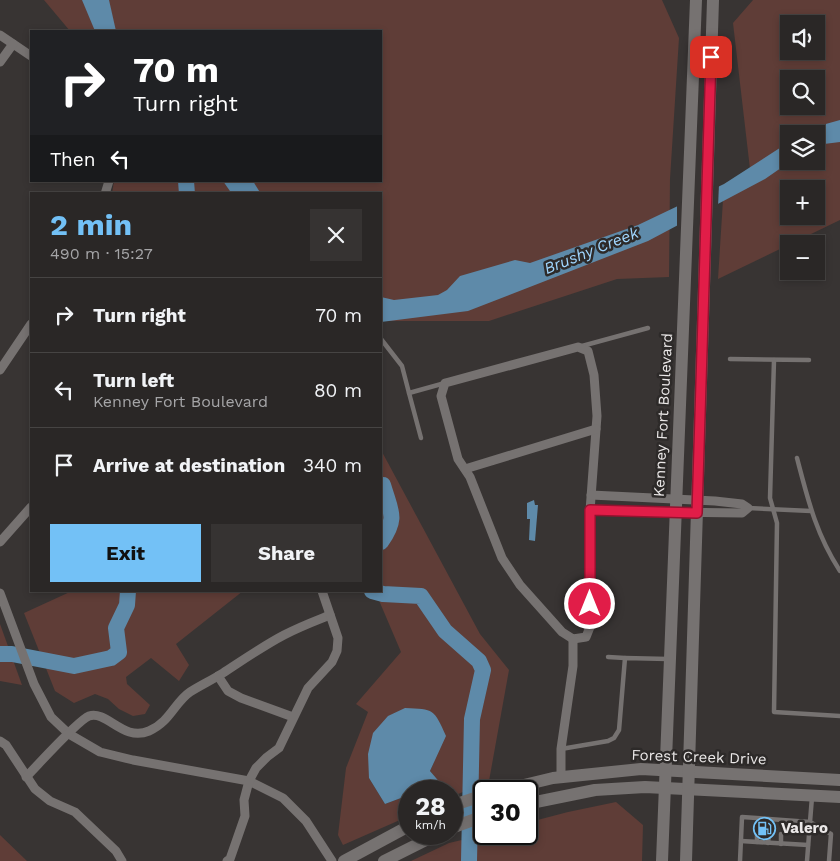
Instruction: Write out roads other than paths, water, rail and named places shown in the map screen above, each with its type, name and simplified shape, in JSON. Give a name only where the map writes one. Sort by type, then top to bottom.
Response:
[{"type":"main road","name":"Kenney Fort Boulevard","points":[[662,861],[696,0]]},
{"type":"main road","points":[[686,861],[698,506],[702,302],[713,0]]},
{"type":"main road","name":"Forest Creek Drive","points":[[538,783],[561,778],[641,769],[840,780]]},
{"type":"main road","name":"Forest Creek Drive","points":[[538,802],[595,790],[618,788],[688,788],[840,797]]},
{"type":"main road","points":[[344,861],[398,832]]},
{"type":"main road","points":[[384,861],[415,845]]},
{"type":"street","points":[[0,35],[30,55]]},
{"type":"street","points":[[0,62],[12,44]]},
{"type":"street","points":[[0,370],[30,325]]},
{"type":"street","points":[[578,347],[588,351],[594,375],[597,416],[590,510],[590,627],[586,636],[573,640],[562,632],[520,585],[502,558],[470,477],[458,459],[441,396],[445,383],[578,347]]},
{"type":"street","points":[[465,469],[596,429]]},
{"type":"street","points":[[591,495],[676,499],[698,506]]},
{"type":"street","points":[[590,510],[675,513],[698,506],[742,504],[748,508]]},
{"type":"street","points":[[0,542],[30,508]]},
{"type":"street","points":[[227,861],[230,858],[245,816],[244,800],[249,781],[256,768],[266,757],[279,748],[308,688],[332,662],[337,651],[338,638],[322,592]]},
{"type":"street","points":[[0,594],[34,684],[52,717],[69,734],[100,752],[133,760],[249,781],[283,798],[306,821],[332,861]]},
{"type":"street","points":[[26,777],[89,716],[104,718],[119,729],[129,732],[140,733],[149,731],[167,719],[188,693],[286,634],[330,615]]},
{"type":"street","points":[[561,778],[561,750],[573,666],[573,640]]},
{"type":"street","points":[[218,676],[228,691],[241,698],[293,717]]},
{"type":"street","points":[[0,741],[6,745],[35,789],[50,800],[75,812],[116,851],[122,861]]},
{"type":"lane","points":[[578,347],[648,328]]},
{"type":"lane","points":[[382,340],[402,366],[421,438]]},
{"type":"lane","points":[[730,359],[810,360]]},
{"type":"lane","points":[[774,360],[770,498],[777,523],[774,712],[840,716]]},
{"type":"lane","points":[[408,393],[445,383]]},
{"type":"lane","points":[[796,458],[811,511],[822,541],[840,571]]},
{"type":"lane","points":[[748,508],[811,511]]},
{"type":"lane","points":[[608,657],[670,659]]},
{"type":"lane","points":[[561,750],[608,741],[614,738],[620,730],[625,658]]},
{"type":"lane","points":[[807,861],[812,796]]},
{"type":"lane","points":[[740,861],[742,816],[769,821],[810,822],[831,834],[829,861]]},
{"type":"lane","points":[[757,842],[758,832]]},
{"type":"lane","points":[[768,843],[769,833]]},
{"type":"lane","points":[[781,834],[781,844]]},
{"type":"lane","points":[[741,841],[808,845]]},
{"type":"water","points":[[82,0],[109,0],[116,30],[95,30]]},
{"type":"water","points":[[840,120],[840,142],[825,144],[825,125],[822,125]]},
{"type":"water","name":"Brushy Creek","points":[[780,148],[780,169],[765,179],[648,241],[468,311],[382,322],[382,297],[394,300],[438,295],[447,290],[460,276],[515,260],[530,263],[638,225],[724,184]]},
{"type":"water","points":[[224,182],[254,182],[260,192],[231,192]]},
{"type":"water","points":[[534,500],[535,505],[538,505],[535,541],[529,540],[530,519],[527,519],[527,503]]},
{"type":"water","points":[[405,708],[428,710],[439,720],[446,736],[430,771],[438,780],[398,780],[398,799],[385,804],[369,778],[368,754],[373,733],[388,716]]},
{"type":"waterway","points":[[186,182],[187,192]]},
{"type":"waterway","points":[[382,485],[391,515],[390,527],[382,540]]},
{"type":"waterway","points":[[0,654],[12,654],[74,666],[111,658],[119,652],[116,628],[127,605],[128,592]]},
{"type":"waterway","points":[[376,592],[421,596],[445,631],[479,661],[483,670],[472,719],[469,861]]},
{"type":"place","name":"Valero","points":[[765,828]]}]
